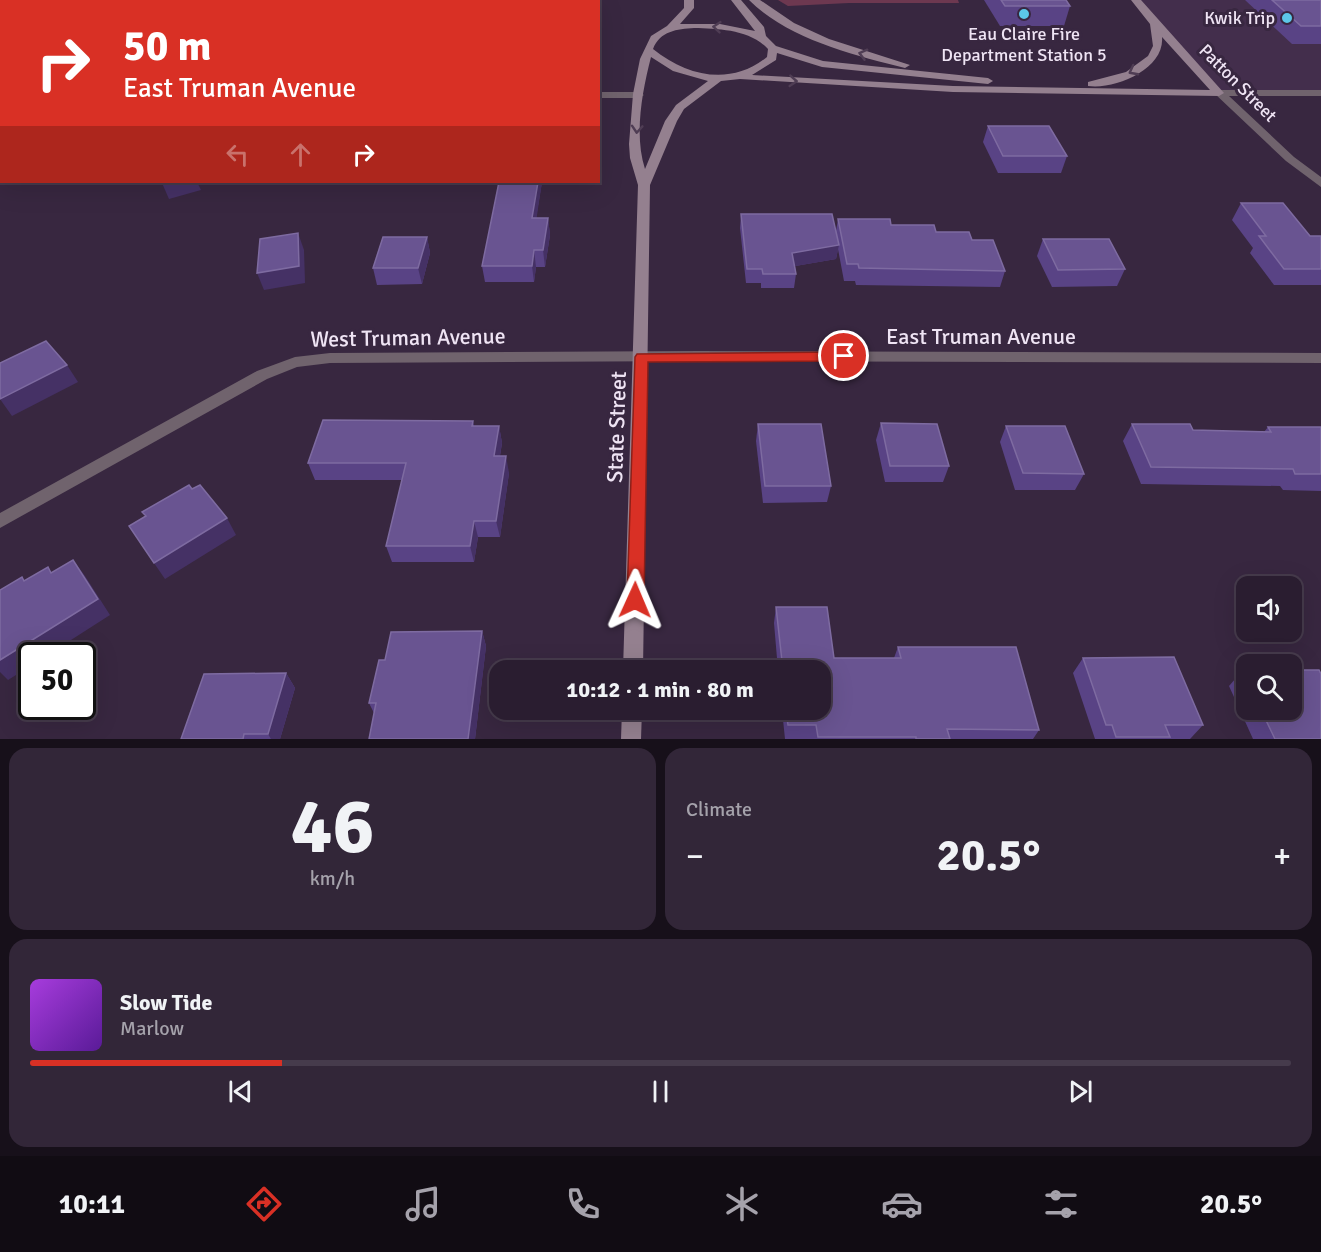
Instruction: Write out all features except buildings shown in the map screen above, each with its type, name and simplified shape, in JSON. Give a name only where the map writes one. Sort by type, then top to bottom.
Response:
[{"type":"main road","points":[[689,0],[689,8],[671,28],[654,37],[649,44],[649,51],[668,67],[686,74],[719,78],[735,77],[892,87],[1219,93]]},
{"type":"main road","points":[[736,0],[759,27],[761,37]]},
{"type":"main road","points":[[754,0],[788,25],[824,42],[940,75]]},
{"type":"main road","name":"Patton Street","points":[[1135,0],[1219,93]]},
{"type":"main road","points":[[671,28],[711,26],[747,31],[761,37],[773,48],[822,64],[940,75],[1044,89],[1105,82],[1126,76],[1142,67],[1152,59],[1158,46],[1155,24]]},
{"type":"main road","points":[[735,77],[753,73],[765,66],[772,58],[773,48]]},
{"type":"main road","name":"State Street","points":[[633,660],[642,357],[644,185],[635,153],[640,78],[649,51]]},
{"type":"main road","name":"State Street","points":[[644,185],[671,121],[681,107],[719,78]]},
{"type":"main road","points":[[631,739],[632,720]]},
{"type":"street","points":[[1219,93],[1321,93]]},
{"type":"street","name":"Patton Street","points":[[1219,93],[1290,159],[1321,183]]},
{"type":"street","points":[[600,95],[639,95]]},
{"type":"street","name":"East Truman Avenue","points":[[642,357],[1321,358]]},
{"type":"street","name":"West Truman Avenue","points":[[0,521],[262,375],[295,362],[330,358],[642,357]]},
{"type":"shaded area","points":[[778,0],[958,0],[959,3],[849,3],[788,6]]},
{"type":"shaded area","points":[[1136,0],[1321,0],[1321,93],[1219,93]]},
{"type":"place","name":"Eau Claire Fire Department Station 5","points":[[1024,14]]},
{"type":"place","name":"Kwik Trip","points":[[1287,18]]},
{"type":"route","points":[[635,600],[642,357],[844,356]]}]
